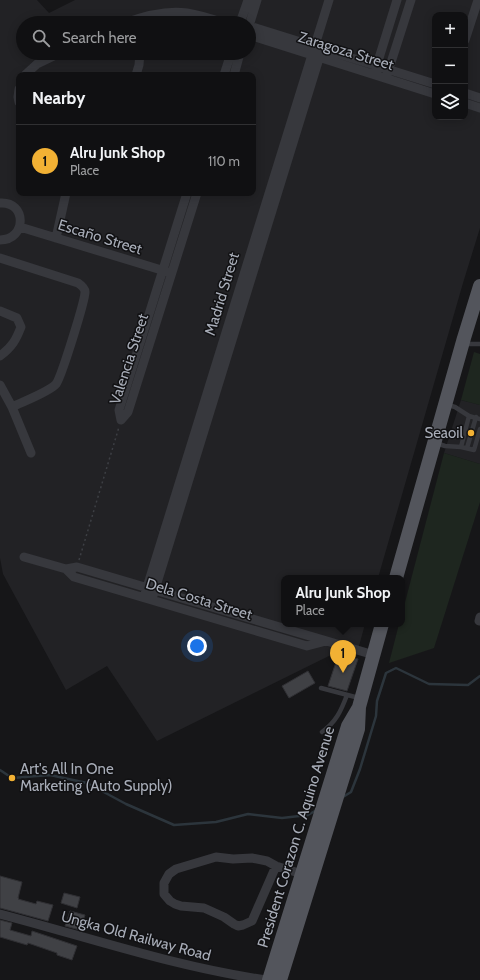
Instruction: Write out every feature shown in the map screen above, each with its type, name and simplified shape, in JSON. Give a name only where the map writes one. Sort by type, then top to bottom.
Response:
[{"type":"main road","points":[[397,575],[462,344],[476,310],[480,286]]},
{"type":"main road","name":"President Corazon C. Aquino Avenue","points":[[280,980],[338,793],[353,727],[381,627]]},
{"type":"main road","name":"President Corazon C. Aquino Avenue","points":[[269,980],[325,800],[353,727]]},
{"type":"street","points":[[242,16],[248,0]]},
{"type":"street","points":[[252,16],[257,0]]},
{"type":"street","name":"Madrid Street","points":[[148,598],[317,52],[329,0]]},
{"type":"street","points":[[375,70],[397,0]]},
{"type":"street","points":[[387,74],[410,0]]},
{"type":"street","points":[[468,31],[478,0]]},
{"type":"street","points":[[150,16],[169,13],[186,13],[197,16]]},
{"type":"street","name":"Zaragoza Street","points":[[256,29],[317,52]]},
{"type":"street","name":"Zaragoza Street","points":[[256,37],[317,52],[375,70],[432,93]]},
{"type":"street","points":[[28,72],[37,64],[45,60]]},
{"type":"street","points":[[137,72],[139,60]]},
{"type":"street","points":[[225,72],[229,60]]},
{"type":"street","points":[[235,72],[238,60]]},
{"type":"street","name":"Zaragoza Street","points":[[387,74],[432,83]]},
{"type":"street","points":[[468,95],[480,98]]},
{"type":"street","points":[[468,104],[480,108]]},
{"type":"street","points":[[56,238],[65,196]]},
{"type":"street","name":"Valencia Street","points":[[167,271],[186,196]]},
{"type":"street","name":"Valencia Street","points":[[121,420],[119,410],[167,271],[196,196]]},
{"type":"street","points":[[0,202],[8,203],[13,206],[20,215],[21,221],[20,227],[13,236],[8,239],[0,240]]},
{"type":"street","name":"Escaño Street","points":[[20,227],[167,271]]},
{"type":"street","points":[[0,258],[78,282],[85,292],[64,364],[56,384],[50,389],[12,407]]},
{"type":"street","points":[[0,311],[17,318],[21,326],[17,338],[9,349],[0,356]]},
{"type":"street","points":[[0,385],[12,407],[31,453]]},
{"type":"street","name":"Dela Costa Street","points":[[24,557],[66,569],[77,567],[374,655]]},
{"type":"street","name":"Dela Costa Street","points":[[66,569],[74,577],[307,646],[326,641]]},
{"type":"street","points":[[276,866],[252,921],[243,925],[238,926],[224,917],[204,908],[175,904],[164,894],[164,884],[169,874],[176,869],[216,858],[252,858],[267,861],[276,866],[302,874]]},
{"type":"street","name":"Ungka Old Railway Road","points":[[0,914],[168,960],[243,977],[266,980]]},
{"type":"lane","points":[[462,344],[480,344]]},
{"type":"lane","points":[[446,405],[455,407],[469,416],[478,418],[467,448]]},
{"type":"lane","points":[[461,447],[469,416]]},
{"type":"lane","points":[[434,443],[474,450],[480,429]]},
{"type":"lane","points":[[321,688],[347,695],[360,703]]},
{"type":"lane","points":[[322,732],[330,727],[336,720],[347,695]]},
{"type":"path","points":[[77,567],[121,420]]},
{"type":"shaded area","points":[[0,0],[37,0],[49,13],[75,0],[480,0],[480,228],[379,575],[281,575],[281,627],[364,627],[356,657],[337,652],[157,741],[107,666],[66,690],[3,574],[0,558]]},
{"type":"shaded area","points":[[474,352],[480,354],[480,405],[461,400]]},
{"type":"shaded area","points":[[461,400],[480,405],[480,464],[444,453]]},
{"type":"shaded area","points":[[444,453],[480,464],[480,502],[434,648],[389,663],[398,627],[405,627],[405,602]]},
{"type":"building","points":[[339,653],[358,659],[347,691],[328,686]]},
{"type":"building","points":[[308,671],[315,683],[289,698],[282,686]]},
{"type":"building","points":[[0,876],[22,882],[18,899],[36,904],[37,901],[53,905],[48,921],[0,908]]},
{"type":"building","points":[[64,893],[80,897],[77,908],[61,903]]},
{"type":"building","points":[[70,911],[85,915],[80,930],[65,926]]},
{"type":"building","points":[[0,920],[12,923],[10,930],[31,936],[32,931],[77,946],[72,960],[28,943],[27,945],[0,937]]},
{"type":"waterway","points":[[343,797],[351,792],[360,769],[376,716],[377,701],[386,673],[396,668],[429,684],[468,685],[480,676]]},
{"type":"waterway","points":[[0,770],[12,778],[50,775],[87,783],[126,804],[174,825],[216,822],[248,814],[282,818],[308,815],[315,811]]},
{"type":"place","name":"Seaoil","points":[[471,433]]},
{"type":"place","name":"Alru Junk Shop","points":[[343,673]]},
{"type":"place","name":"Art's All In One Marketing (Auto Supply)","points":[[12,778]]}]
